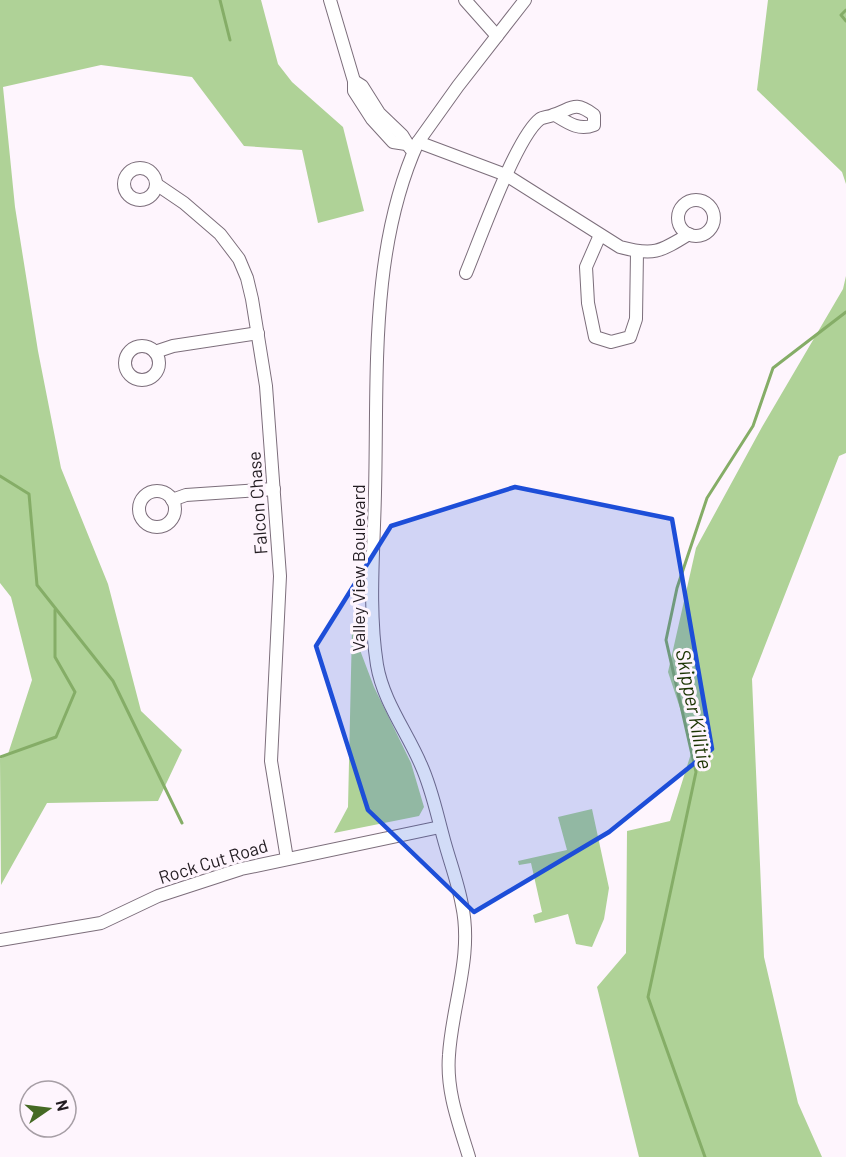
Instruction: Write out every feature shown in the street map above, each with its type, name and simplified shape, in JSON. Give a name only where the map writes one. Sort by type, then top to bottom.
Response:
[{"type":"street","points":[[330,0],[354,81],[362,86],[380,113],[413,146],[507,175],[620,247],[637,252],[662,251],[689,234]]},
{"type":"street","points":[[465,0],[497,36]]},
{"type":"street","name":"Valley View Boulevard","points":[[469,1157],[448,1081],[452,1025],[464,963],[466,933],[463,906],[422,766],[391,706],[377,667],[372,611],[382,285],[394,215],[413,146],[525,0]]},
{"type":"street","points":[[466,273],[507,175],[526,137],[540,118],[555,115]]},
{"type":"street","name":"Falcon Chase","points":[[156,184],[184,203],[220,234],[239,259],[247,278],[258,333],[266,386],[280,576],[271,761],[287,858]]},
{"type":"street","points":[[600,235],[586,267],[588,303],[595,337],[610,342],[630,337],[636,319],[637,252]]},
{"type":"street","points":[[155,352],[173,346],[258,333]]},
{"type":"street","points":[[172,500],[186,495],[274,489]]},
{"type":"street","name":"Rock Cut Road","points":[[0,940],[102,923],[158,896],[241,869],[440,827]]},
{"type":"highlighted area","points":[[515,487],[672,519],[712,749],[609,832],[474,912],[368,810],[316,646],[391,526]]},
{"type":"green space","points":[[0,0],[261,0],[278,64],[292,82],[343,127],[364,211],[318,223],[302,150],[244,146],[192,77],[101,65],[3,87],[15,207],[38,351],[61,468],[108,584],[141,711],[182,750],[158,801],[47,803],[1,885],[0,759],[8,754],[32,680],[11,597],[0,583]]},
{"type":"green space","points":[[768,0],[846,0],[846,184],[842,172],[757,90]]},
{"type":"green space","points":[[846,276],[846,453],[839,456],[752,679],[764,957],[798,1103],[822,1157],[639,1157],[597,987],[626,953],[627,831],[670,821],[693,747],[668,672],[696,548],[762,427],[843,289]]},
{"type":"green space","points":[[352,629],[374,687],[411,763],[424,807],[419,816],[334,833],[348,807]]},
{"type":"green space","points":[[592,809],[609,888],[604,919],[592,947],[576,944],[568,914],[535,923],[533,915],[542,912],[531,863],[519,865],[518,861],[567,850],[558,817]]},
{"type":"waterway","points":[[220,0],[230,40]]},
{"type":"waterway","name":"Skipper Killitie","points":[[846,10],[841,15],[846,21]]},
{"type":"waterway","name":"Skipper Killitie","points":[[705,1157],[648,997],[696,772],[666,640],[677,588],[707,498],[753,426],[773,368],[846,312]]},
{"type":"waterway","points":[[0,476],[29,494],[37,585],[113,681],[182,823]]},
{"type":"waterway","points":[[0,757],[56,737],[75,692],[55,657],[55,610]]}]
